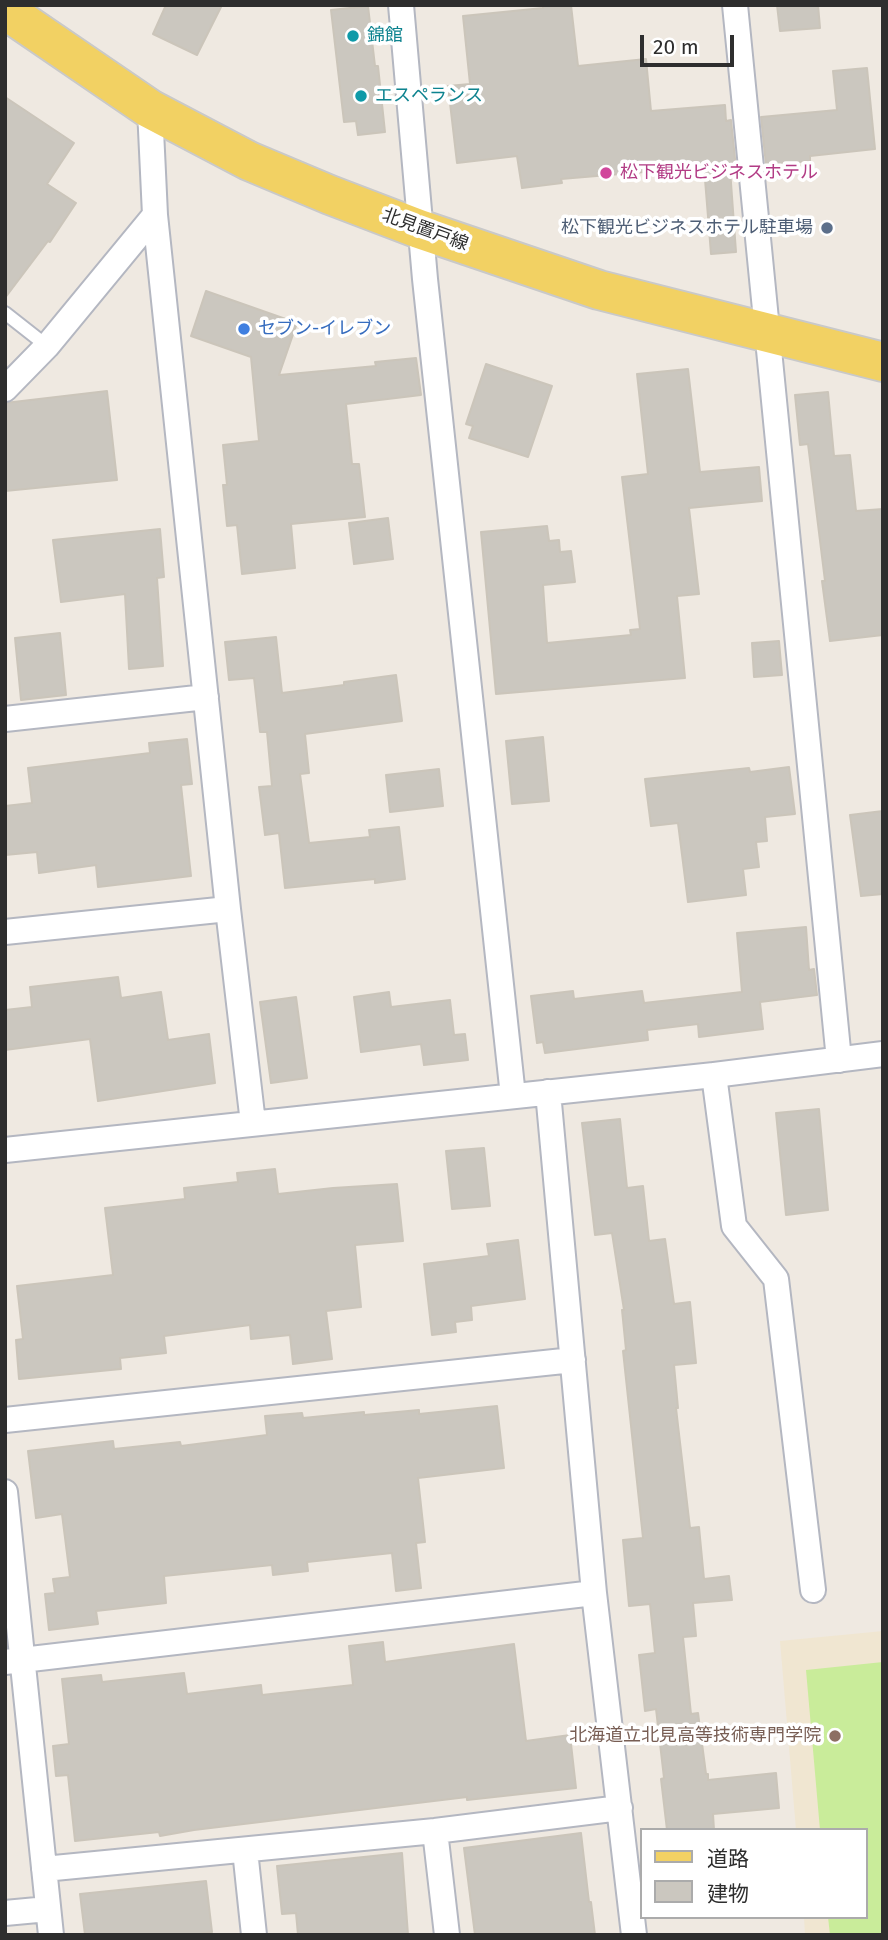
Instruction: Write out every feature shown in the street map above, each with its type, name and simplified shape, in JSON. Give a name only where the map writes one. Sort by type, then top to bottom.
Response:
[{"type":"main road","name":"北見置戸線","points":[[5,10],[150,109],[249,161],[330,195],[419,229],[599,290],[883,362]]},
{"type":"street","points":[[401,5],[419,229],[513,1096]]},
{"type":"street","points":[[735,5],[839,1060]]},
{"type":"street","points":[[150,109],[155,215],[253,1123]]},
{"type":"street","points":[[5,389],[47,346],[155,215]]},
{"type":"street","points":[[5,719],[206,697]]},
{"type":"street","points":[[5,932],[228,909]]},
{"type":"street","points":[[5,1150],[714,1075],[883,1054]]},
{"type":"street","points":[[714,1075],[734,1226],[776,1279],[813,1590]]},
{"type":"street","points":[[548,1092],[594,1593],[634,1935]]},
{"type":"street","points":[[5,1420],[573,1360]]},
{"type":"street","points":[[5,1492],[13,1661],[44,1869],[51,1935]]},
{"type":"street","points":[[13,1661],[594,1593]]},
{"type":"street","points":[[44,1869],[435,1831],[620,1808]]},
{"type":"street","points":[[435,1831],[447,1935]]},
{"type":"street","points":[[245,1850],[254,1935]]},
{"type":"street","points":[[5,1913],[48,1909]]},
{"type":"lane","points":[[5,313],[47,346]]},
{"type":"shaded area","name":"北海道立北見高等技術専門学院","points":[[883,1631],[883,1935],[805,1935],[804,1919],[867,1919],[867,1828],[796,1828],[780,1641]]},
{"type":"green space","name":"北海道立北見高等技術専門学院","points":[[883,1662],[883,1935],[830,1935],[828,1919],[867,1919],[867,1828],[820,1828],[806,1670]]},
{"type":"building","points":[[166,5],[222,5],[197,55],[153,34]]},
{"type":"building","points":[[543,5],[571,5],[578,66],[646,59],[651,111],[725,105],[726,121],[731,120],[736,168],[730,169],[736,252],[711,254],[704,167],[561,179],[562,183],[522,188],[517,156],[457,163],[448,86],[470,84],[463,16],[543,8]]},
{"type":"building","points":[[777,5],[818,5],[820,28],[780,31]]},
{"type":"building","points":[[368,6],[385,132],[358,135],[356,121],[344,122],[331,10]]},
{"type":"building","points":[[867,68],[875,149],[810,156],[810,161],[766,165],[761,117],[837,110],[833,71]]},
{"type":"building","points":[[5,97],[74,143],[47,184],[76,203],[50,242],[48,241],[5,298]]},
{"type":"building","points":[[206,291],[297,323],[279,375],[376,366],[375,362],[416,358],[421,395],[346,404],[352,464],[359,464],[365,517],[291,524],[295,568],[242,574],[237,525],[227,526],[223,445],[259,441],[251,357],[191,336]]},
{"type":"building","points":[[486,364],[552,386],[528,457],[469,438],[473,426],[466,424]]},
{"type":"building","points":[[688,369],[700,472],[759,467],[762,501],[689,508],[699,594],[677,596],[685,678],[496,694],[481,532],[547,526],[549,541],[559,540],[560,552],[571,551],[575,582],[543,585],[547,643],[631,635],[630,630],[640,629],[622,477],[648,474],[637,374]]},
{"type":"building","points":[[107,391],[117,480],[5,491],[5,403]]},
{"type":"building","points":[[828,392],[834,456],[850,455],[856,511],[883,509],[883,635],[830,641],[808,444],[800,445],[795,395]]},
{"type":"building","points":[[388,518],[393,559],[354,564],[349,523]]},
{"type":"building","points":[[160,529],[164,577],[157,578],[163,666],[129,669],[125,594],[61,602],[53,540]]},
{"type":"building","points":[[60,633],[66,695],[21,700],[15,638]]},
{"type":"building","points":[[276,637],[282,693],[396,675],[402,721],[305,734],[309,773],[300,774],[309,843],[370,837],[369,830],[399,827],[405,879],[375,883],[375,879],[285,888],[279,833],[265,835],[259,787],[272,786],[267,732],[260,732],[254,678],[229,680],[225,642]]},
{"type":"building","points":[[779,641],[782,675],[754,677],[752,643]]},
{"type":"building","points":[[543,737],[549,801],[512,804],[506,741]]},
{"type":"building","points":[[187,739],[192,784],[181,785],[191,876],[98,887],[96,865],[39,873],[37,852],[5,855],[5,806],[32,803],[28,768],[150,753],[149,743]]},
{"type":"building","points":[[789,767],[795,814],[765,817],[767,841],[756,842],[759,867],[743,869],[746,895],[688,902],[678,823],[651,826],[645,779],[749,768],[750,772]]},
{"type":"building","points":[[439,769],[443,806],[390,812],[386,775]]},
{"type":"building","points":[[883,811],[883,894],[861,896],[850,815]]},
{"type":"building","points":[[806,927],[809,970],[814,969],[817,995],[760,1002],[763,1029],[699,1037],[698,1024],[647,1030],[648,1040],[545,1053],[543,1042],[537,1043],[531,996],[573,991],[574,999],[642,991],[644,1003],[742,992],[737,933]]},
{"type":"building","points":[[118,977],[121,998],[161,992],[168,1040],[209,1034],[215,1083],[98,1101],[90,1039],[5,1050],[5,1010],[32,1007],[30,987]]},
{"type":"building","points":[[389,992],[391,1007],[450,1000],[454,1035],[465,1034],[468,1060],[424,1065],[421,1044],[361,1052],[354,997]]},
{"type":"building","points":[[296,997],[307,1078],[271,1083],[260,1002]]},
{"type":"building","points":[[819,1109],[828,1210],[786,1215],[776,1113]]},
{"type":"building","points":[[620,1119],[627,1188],[643,1186],[649,1241],[665,1239],[674,1304],[690,1302],[696,1363],[674,1365],[676,1408],[690,1528],[699,1527],[704,1579],[729,1576],[732,1600],[693,1603],[696,1636],[683,1637],[691,1714],[698,1713],[708,1780],[776,1773],[779,1808],[713,1814],[714,1828],[667,1828],[656,1709],[645,1711],[639,1655],[655,1653],[650,1604],[629,1606],[623,1540],[643,1538],[623,1351],[626,1350],[624,1310],[612,1233],[595,1235],[582,1123]]},
{"type":"building","points":[[484,1148],[490,1206],[452,1209],[446,1151]]},
{"type":"building","points":[[275,1169],[278,1194],[397,1184],[403,1241],[355,1245],[361,1307],[326,1311],[332,1359],[293,1364],[290,1335],[251,1339],[250,1325],[164,1336],[166,1353],[120,1358],[121,1369],[19,1379],[16,1340],[23,1339],[17,1286],[113,1275],[105,1208],[185,1199],[184,1188],[238,1182],[237,1173]]},
{"type":"building","points":[[518,1240],[525,1299],[471,1306],[472,1320],[455,1322],[456,1332],[432,1335],[424,1264],[489,1256],[487,1244]]},
{"type":"building","points":[[497,1406],[504,1468],[418,1478],[425,1542],[416,1543],[421,1588],[396,1591],[392,1553],[307,1562],[308,1571],[273,1575],[272,1565],[164,1576],[166,1603],[96,1611],[98,1624],[49,1630],[45,1594],[55,1593],[53,1579],[70,1577],[62,1514],[36,1518],[28,1451],[113,1441],[114,1449],[180,1442],[181,1446],[267,1435],[265,1416],[302,1413],[303,1418],[419,1410],[419,1414]]},
{"type":"building","points":[[383,1642],[385,1662],[514,1644],[526,1741],[570,1735],[576,1788],[467,1800],[467,1797],[160,1836],[159,1832],[75,1841],[68,1775],[56,1776],[53,1746],[69,1744],[62,1679],[101,1675],[102,1682],[184,1673],[187,1694],[261,1685],[262,1695],[353,1685],[349,1646]]},
{"type":"building","points":[[581,1833],[595,1935],[475,1935],[464,1848]]},
{"type":"building","points":[[402,1853],[408,1935],[298,1935],[296,1913],[282,1914],[277,1866]]},
{"type":"building","points":[[206,1881],[212,1932],[192,1935],[85,1935],[80,1894]]},
{"type":"place","name":"錦館","points":[[353,36]]},
{"type":"place","name":"エスペランス","points":[[361,96]]},
{"type":"place","name":"松下観光ビジネスホテル","points":[[606,173]]},
{"type":"place","name":"松下観光ビジネスホテル駐車場","points":[[827,228]]},
{"type":"place","name":"セブン-イレブン","points":[[244,329]]},
{"type":"place","name":"北海道立北見高等技術専門学院","points":[[835,1736]]}]
